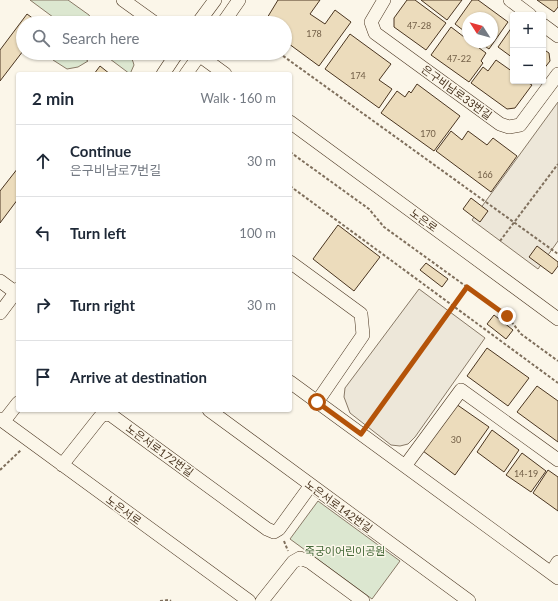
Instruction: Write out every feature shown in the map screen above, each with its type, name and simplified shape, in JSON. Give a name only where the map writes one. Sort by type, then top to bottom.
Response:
[{"type":"street","points":[[123,0],[145,16]]},
{"type":"street","points":[[203,16],[214,0]]},
{"type":"street","points":[[228,16],[240,0]]},
{"type":"street","name":"은구비남로33번길","points":[[384,0],[371,22],[376,33],[500,124],[509,127],[520,125],[558,74]]},
{"type":"street","points":[[510,0],[526,12]]},
{"type":"street","points":[[546,27],[558,36]]},
{"type":"street","points":[[164,72],[172,60]]},
{"type":"street","points":[[187,72],[195,60]]},
{"type":"street","points":[[207,60],[222,72]]},
{"type":"street","name":"노은로","points":[[292,123],[558,319]]},
{"type":"street","points":[[292,263],[361,314],[363,335],[317,402]]},
{"type":"street","points":[[0,281],[16,289]]},
{"type":"street","points":[[0,313],[16,291]]},
{"type":"street","points":[[292,383],[405,466],[556,571]]},
{"type":"street","points":[[405,466],[461,390],[558,460]]},
{"type":"street","points":[[2,420],[16,405]]},
{"type":"street","name":"노은서로142번길","points":[[212,412],[469,601]]},
{"type":"street","name":"노은서로172번길","points":[[62,465],[100,417],[105,414],[111,415],[273,529]]},
{"type":"street","name":"노은서로","points":[[2,420],[249,601]]},
{"type":"street","points":[[273,529],[311,485]]},
{"type":"street","points":[[262,601],[297,560],[310,562],[363,601]]},
{"type":"path","points":[[289,60],[558,254]]},
{"type":"path","points":[[292,153],[369,209],[384,227],[507,316],[521,334],[558,362]]},
{"type":"path","points":[[500,241],[558,164]]},
{"type":"path","points":[[292,187],[558,383]]},
{"type":"path","points":[[361,434],[467,287]]},
{"type":"path","points":[[0,470],[30,441]]},
{"type":"path","points":[[273,529],[297,560]]},
{"type":"path","points":[[160,601],[171,601]]},
{"type":"green space","points":[[30,0],[68,0],[90,16],[52,16]]},
{"type":"green space","points":[[53,60],[88,61],[78,67],[67,69]]},
{"type":"green space","points":[[111,60],[132,60],[134,65],[131,72],[127,72]]},
{"type":"green space","name":"죽궁이어린이공원","points":[[318,501],[400,561],[372,599],[290,539]]},
{"type":"shaded area","points":[[558,102],[558,241],[538,269],[472,220]]},
{"type":"shaded area","points":[[419,289],[485,338],[415,437],[408,444],[400,446],[391,445],[350,413],[344,397],[345,388]]},
{"type":"building","points":[[278,0],[320,0],[310,14],[325,24],[335,10],[351,22],[319,66],[292,46],[292,16],[268,16]]},
{"type":"building","points":[[407,0],[415,0],[446,23],[426,50],[394,27],[394,18]]},
{"type":"building","points":[[421,0],[462,0],[447,20]]},
{"type":"building","points":[[472,0],[478,0],[494,12],[464,12]]},
{"type":"building","points":[[537,0],[558,0],[558,7],[554,12]]},
{"type":"building","points":[[462,14],[462,29],[455,24]]},
{"type":"building","points":[[498,15],[508,22],[498,36]]},
{"type":"building","points":[[451,27],[462,35],[462,48],[479,48],[486,53],[481,61],[483,63],[469,82],[431,55]]},
{"type":"building","points":[[16,29],[16,60],[0,81],[0,50]]},
{"type":"building","points":[[510,30],[510,56],[498,47]]},
{"type":"building","points":[[350,34],[391,64],[379,80],[392,89],[379,108],[325,69]]},
{"type":"building","points":[[546,51],[549,53],[550,61],[546,66]]},
{"type":"building","points":[[496,60],[510,70],[510,84],[532,85],[515,108],[507,109],[471,83],[483,67],[488,71]]},
{"type":"building","points":[[100,66],[108,72],[96,72]]},
{"type":"building","points":[[417,84],[460,116],[434,151],[381,113],[397,91],[405,97],[409,91],[411,93]]},
{"type":"building","points":[[451,131],[462,140],[468,131],[487,145],[493,138],[517,156],[491,192],[436,151]]},
{"type":"building","points":[[16,171],[16,202],[0,223],[0,191]]},
{"type":"building","points":[[471,198],[488,211],[480,222],[463,209]]},
{"type":"building","points":[[338,225],[380,257],[354,291],[313,259]]},
{"type":"building","points":[[537,246],[558,262],[558,266],[552,274],[529,257]]},
{"type":"building","points":[[426,263],[448,279],[442,287],[420,270]]},
{"type":"building","points":[[494,315],[513,330],[506,339],[487,324]]},
{"type":"building","points":[[487,348],[529,378],[508,406],[467,376]]},
{"type":"building","points":[[537,386],[558,401],[558,442],[517,412]]},
{"type":"building","points":[[456,404],[489,427],[455,475],[423,451]]},
{"type":"building","points":[[492,430],[519,450],[504,472],[477,452]]},
{"type":"building","points":[[522,453],[546,471],[531,492],[506,475]]},
{"type":"building","points":[[548,470],[558,477],[558,511],[533,493]]},
{"type":"route","points":[[317,402],[361,434],[467,287],[507,316]]}]
